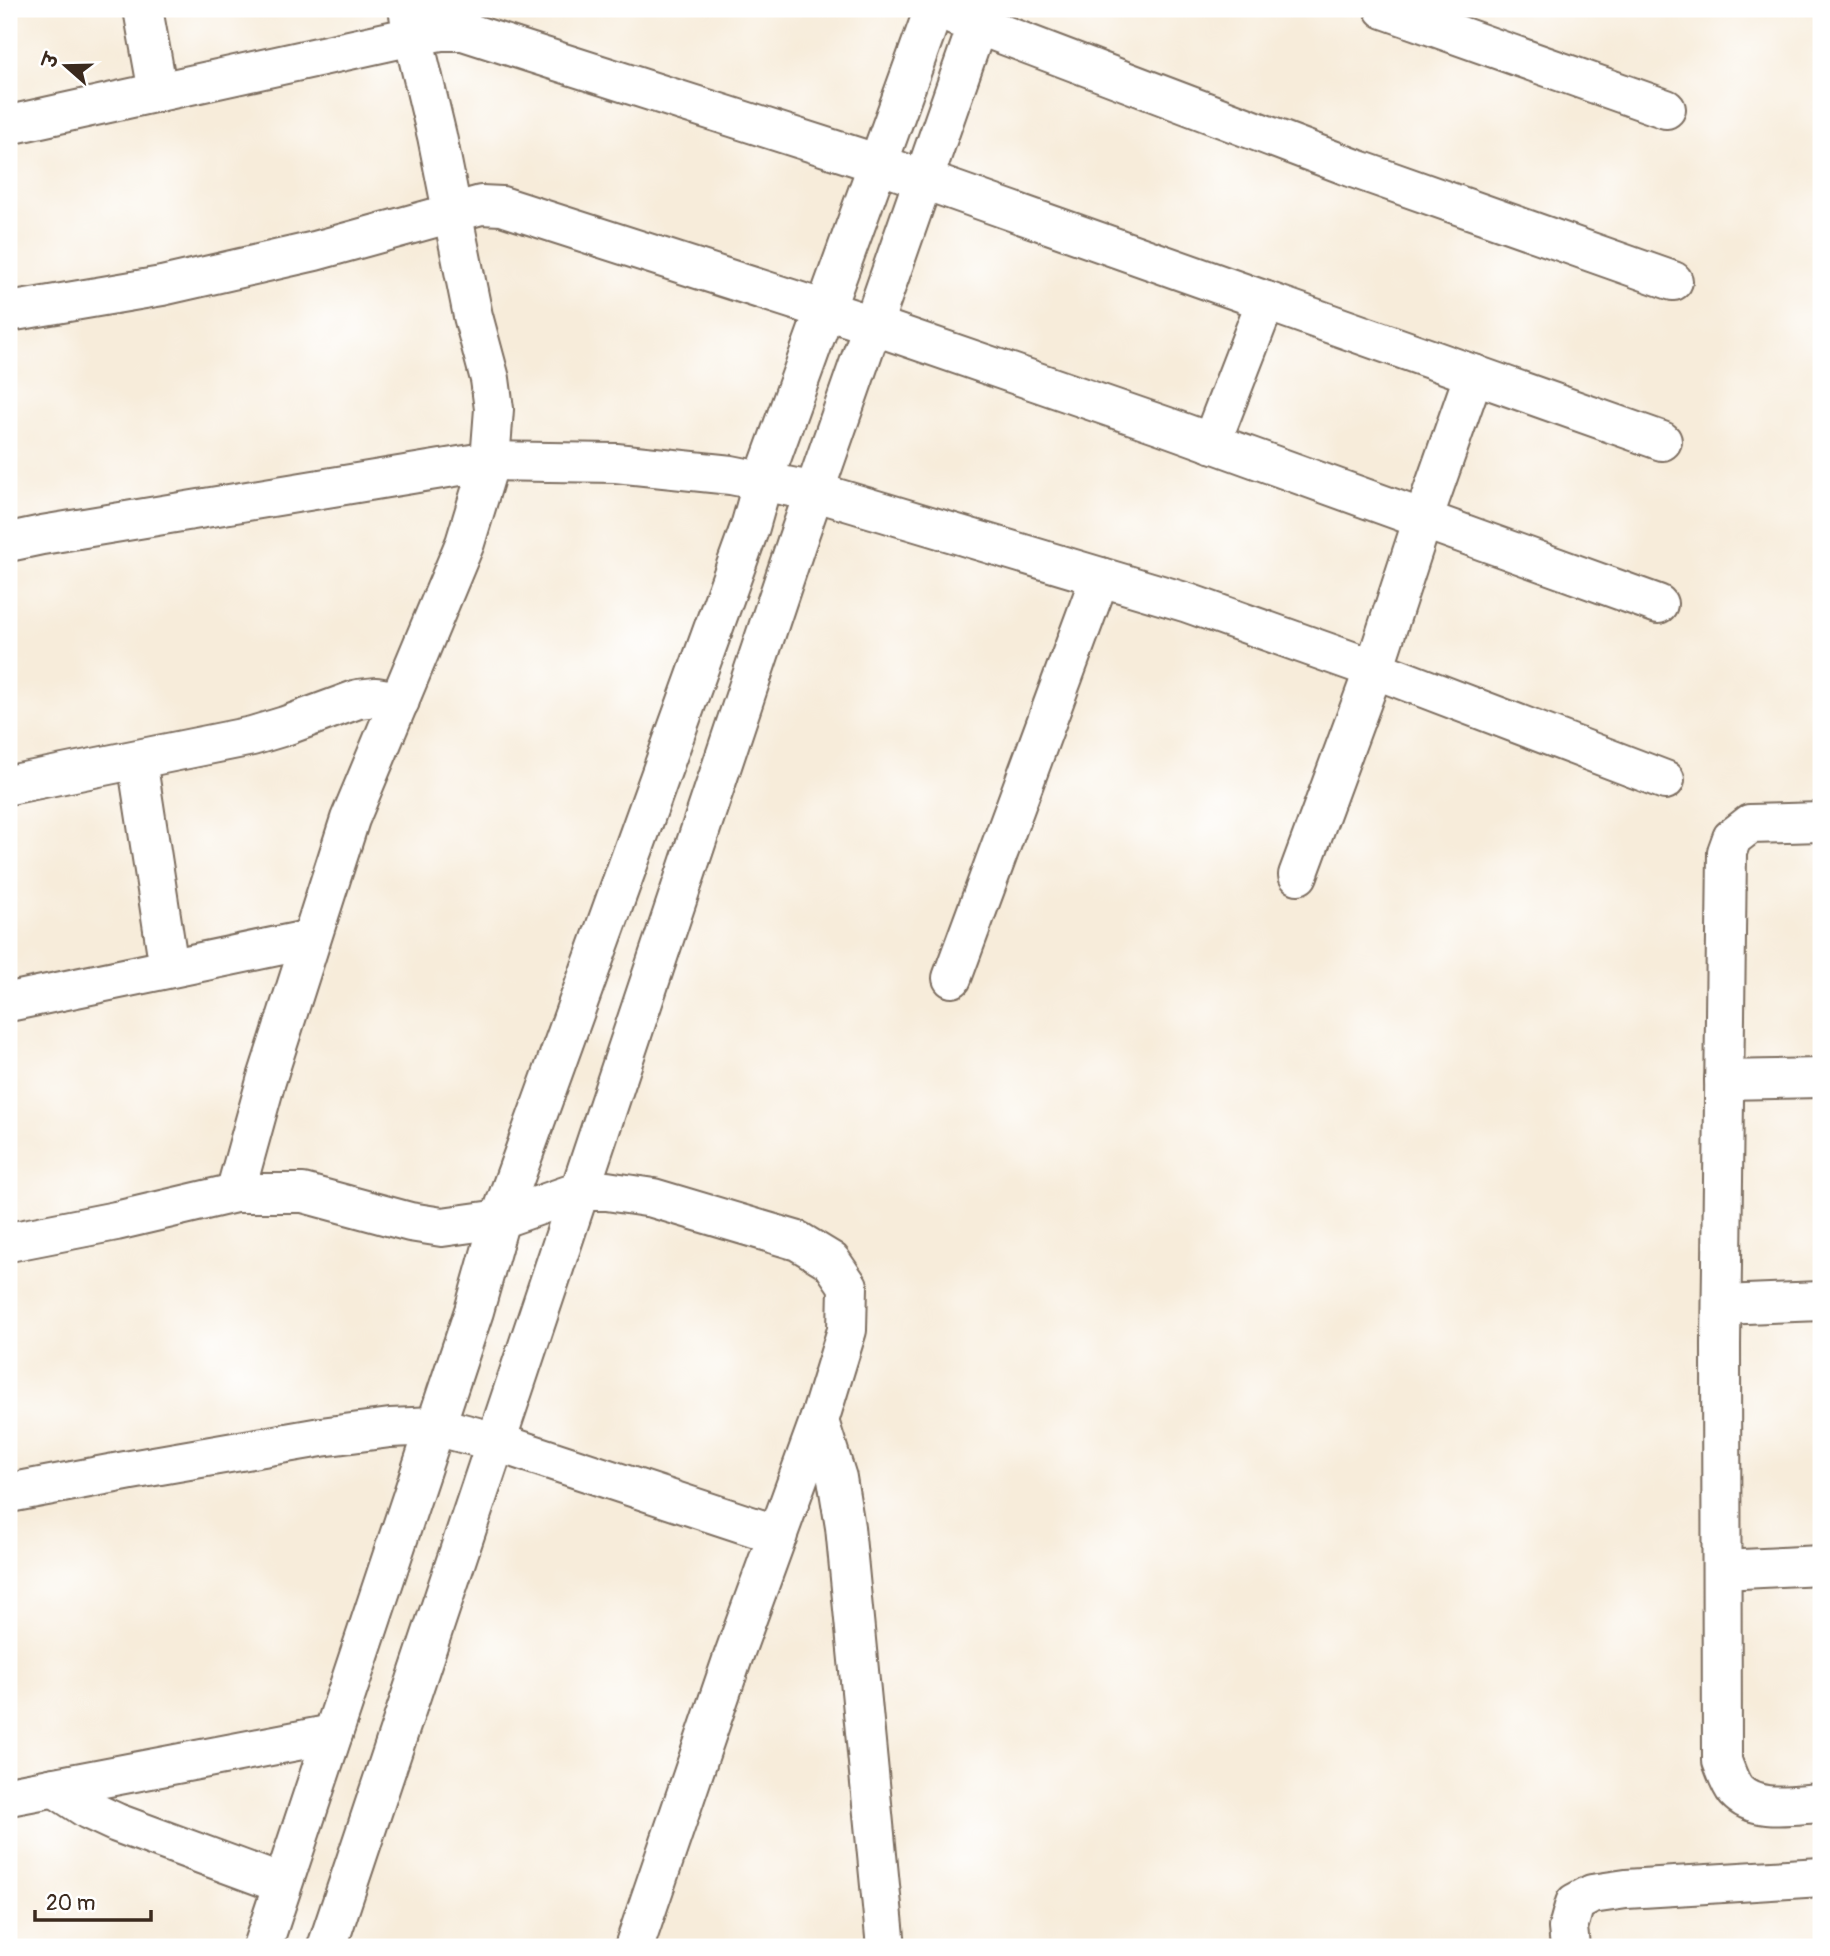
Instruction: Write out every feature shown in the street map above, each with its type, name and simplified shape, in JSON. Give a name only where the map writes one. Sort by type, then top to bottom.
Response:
[{"type":"street","points":[[144,9],[158,92]]},
{"type":"street","points":[[262,1947],[474,1311],[500,1219],[750,527],[763,481],[935,9],[980,17],[1356,169],[1673,281]]},
{"type":"street","points":[[1384,9],[1666,109]]},
{"type":"street","points":[[327,1947],[797,541],[980,17]]},
{"type":"street","points":[[235,1193],[266,1081],[350,819],[465,543],[490,461],[494,409],[490,379],[473,316],[437,136],[410,22]]},
{"type":"street","points":[[9,125],[158,92],[410,22],[440,31],[463,31],[879,164],[1662,440]]},
{"type":"street","points":[[9,312],[162,286],[315,251],[481,205],[502,206],[872,325],[1211,443],[1658,604]]},
{"type":"street","points":[[1211,443],[1266,301]]},
{"type":"street","points":[[1298,874],[1374,669],[1474,374]]},
{"type":"street","points":[[9,542],[490,461],[616,463],[731,475],[816,492],[1188,603],[1374,669],[1665,780]]},
{"type":"street","points":[[951,978],[1100,577]]},
{"type":"street","points":[[9,785],[252,736],[358,699],[376,697],[400,701]]},
{"type":"street","points":[[137,760],[169,968]]},
{"type":"street","points":[[1821,822],[1750,824],[1732,838],[1727,852],[1721,1570],[1723,1761],[1734,1790],[1748,1801],[1772,1805],[1821,1803]]},
{"type":"street","points":[[9,1002],[311,939]]},
{"type":"street","points":[[1724,1080],[1821,1078]]},
{"type":"street","points":[[9,1242],[116,1221],[235,1193],[303,1193],[410,1222],[442,1227],[500,1219],[580,1191],[607,1191],[653,1198],[798,1241],[831,1261],[848,1286],[847,1330],[820,1421],[732,1660],[634,1947]]},
{"type":"street","points":[[1722,1305],[1821,1301]]},
{"type":"street","points":[[820,1421],[836,1478],[845,1527],[881,1947]]},
{"type":"street","points":[[9,1493],[321,1437],[390,1428],[435,1426],[496,1442],[778,1535]]},
{"type":"street","points":[[1721,1570],[1821,1565]]},
{"type":"street","points":[[9,1796],[333,1734]]},
{"type":"street","points":[[54,1787],[89,1810],[117,1823],[282,1884]]},
{"type":"street","points":[[1570,1947],[1568,1928],[1575,1903],[1592,1894],[1626,1889],[1821,1878]]}]
